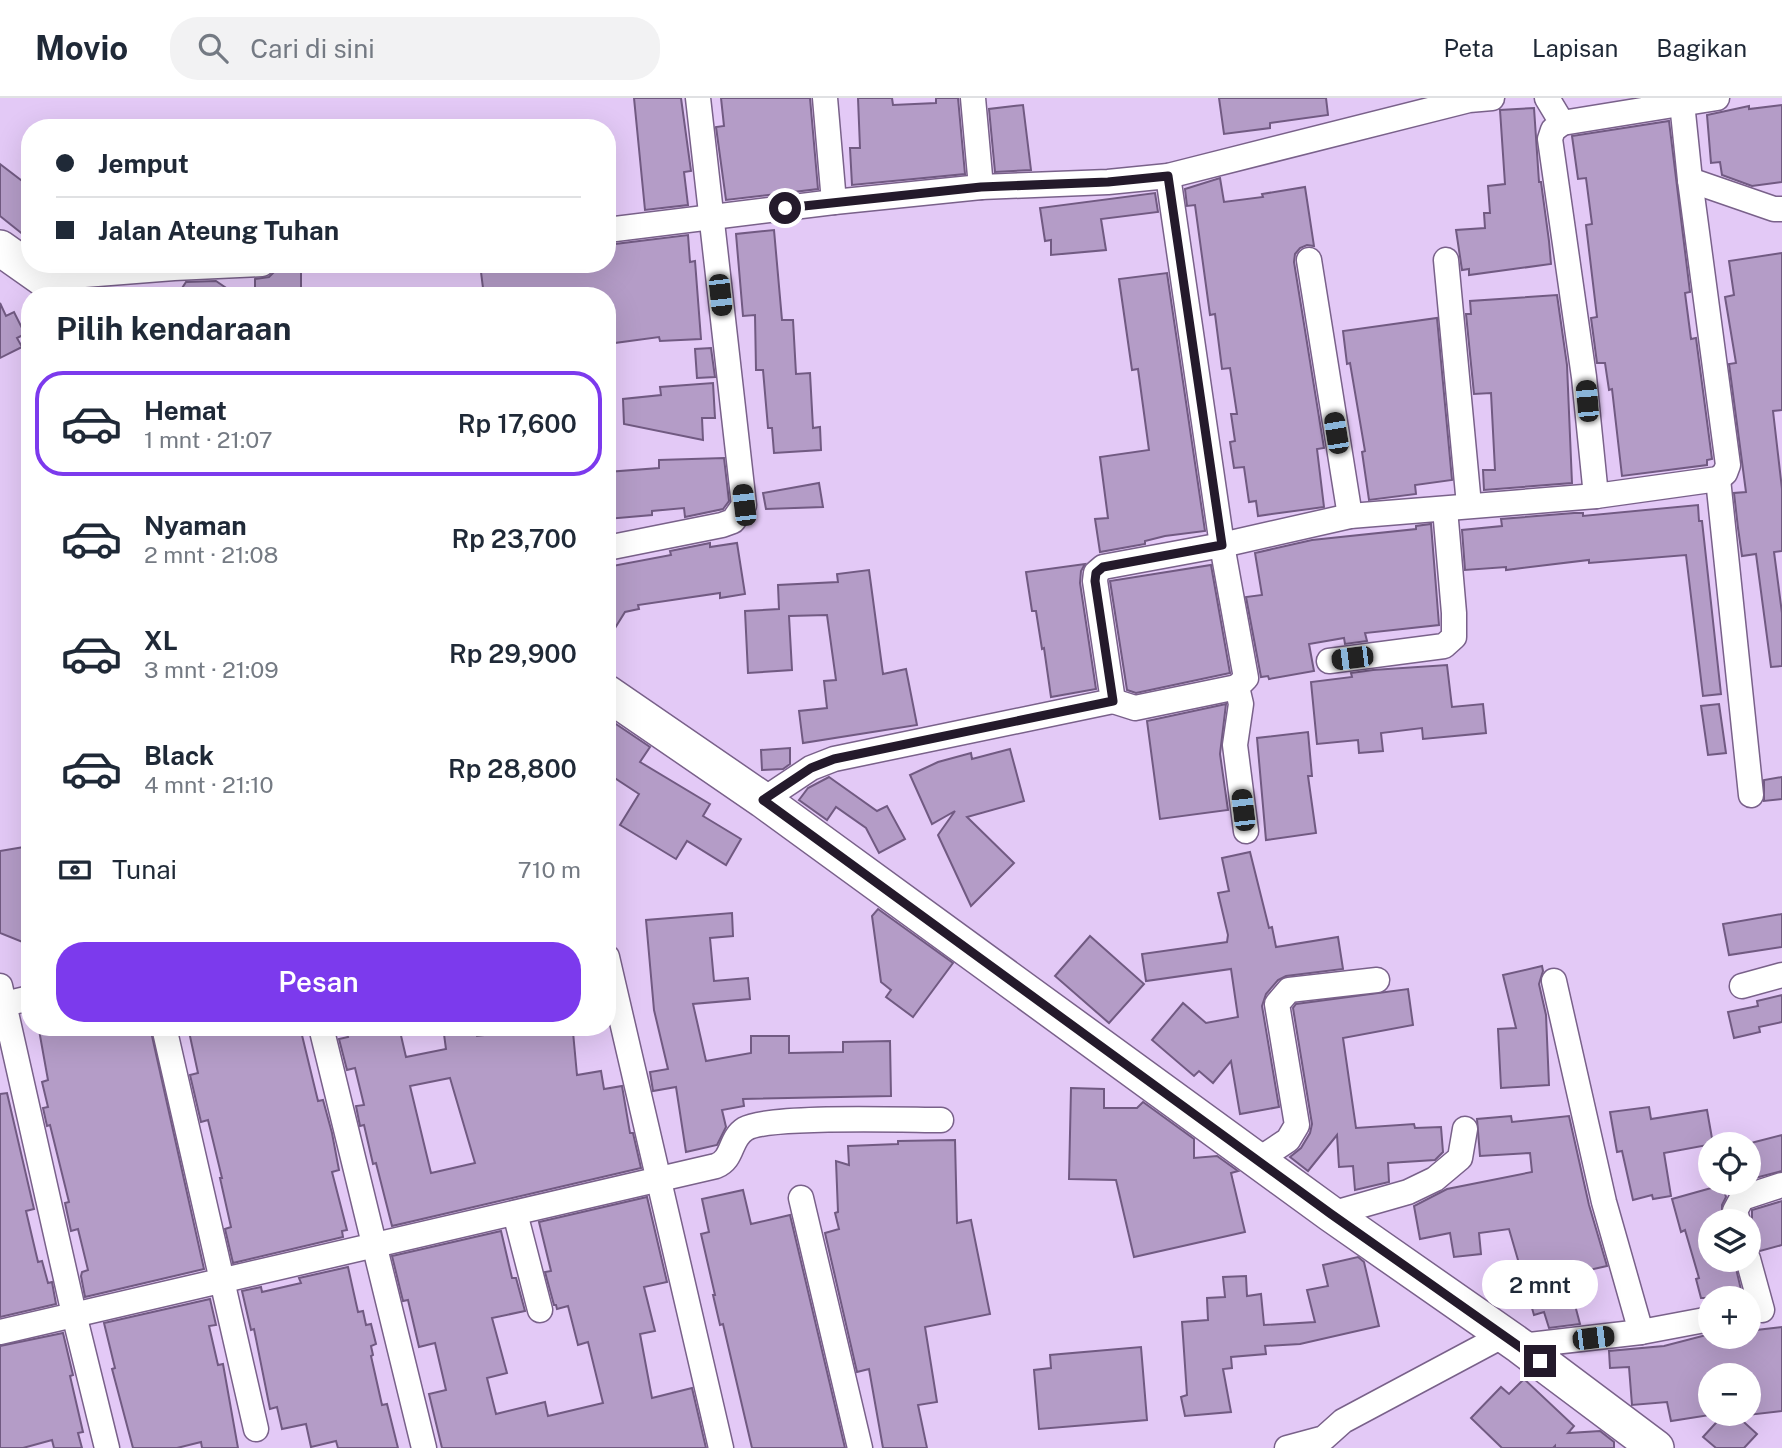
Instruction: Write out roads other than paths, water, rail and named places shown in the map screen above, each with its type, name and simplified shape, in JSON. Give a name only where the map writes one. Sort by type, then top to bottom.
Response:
[{"type":"street","points":[[616,546],[722,525],[733,521],[744,505],[698,98]]},
{"type":"street","points":[[825,98],[834,202]]},
{"type":"street","points":[[973,98],[981,187]]},
{"type":"street","points":[[616,229],[981,187],[1108,182],[1168,176],[1469,100],[1492,98]]},
{"type":"street","points":[[1547,98],[1562,123]]},
{"type":"street","points":[[1595,496],[1584,377],[1550,139],[1553,130],[1562,123],[1717,98]]},
{"type":"street","points":[[1113,701],[1095,581],[1096,573],[1103,567],[1222,545],[1350,516],[1595,496],[1718,480],[1725,473],[1728,464],[1682,103]]},
{"type":"street","points":[[763,800],[811,768],[834,759],[1113,701],[1135,708],[1237,687],[1246,678],[1222,545],[1168,176]]},
{"type":"street","points":[[1690,180],[1774,209],[1782,209]]},
{"type":"street","points":[[0,248],[21,262]]},
{"type":"street","points":[[1309,260],[1350,516]]},
{"type":"street","points":[[1329,661],[1444,646],[1454,637],[1457,507],[1446,260]]},
{"type":"street","points":[[37,273],[57,287],[143,273]]},
{"type":"street","points":[[1718,480],[1751,795]]},
{"type":"street","points":[[1237,687],[1241,704],[1235,745],[1246,831]]},
{"type":"street","points":[[616,699],[763,800],[1656,1448]]},
{"type":"street","points":[[1742,986],[1782,975]]},
{"type":"street","points":[[1258,1160],[1288,1140],[1297,1125],[1277,1004],[1289,990],[1377,980]]},
{"type":"street","points":[[1554,981],[1604,1202],[1641,1332]]},
{"type":"street","points":[[616,996],[721,1448]]},
{"type":"street","points":[[21,998],[1,999],[107,1448]]},
{"type":"street","points":[[166,1036],[256,1429]]},
{"type":"street","points":[[323,1036],[424,1448]]},
{"type":"street","points":[[0,1332],[723,1164],[728,1160],[736,1138],[746,1128],[783,1121],[941,1119]]},
{"type":"street","points":[[1331,1214],[1408,1192],[1435,1179],[1460,1158],[1465,1129]]},
{"type":"street","points":[[1736,1209],[1742,1198],[1782,1185]]},
{"type":"street","points":[[802,1198],[860,1448]]},
{"type":"street","points":[[515,1213],[540,1310]]},
{"type":"street","points":[[1752,1272],[1764,1311]]},
{"type":"street","points":[[1287,1448],[1324,1438],[1343,1421],[1512,1341],[1641,1332],[1698,1321]]}]
